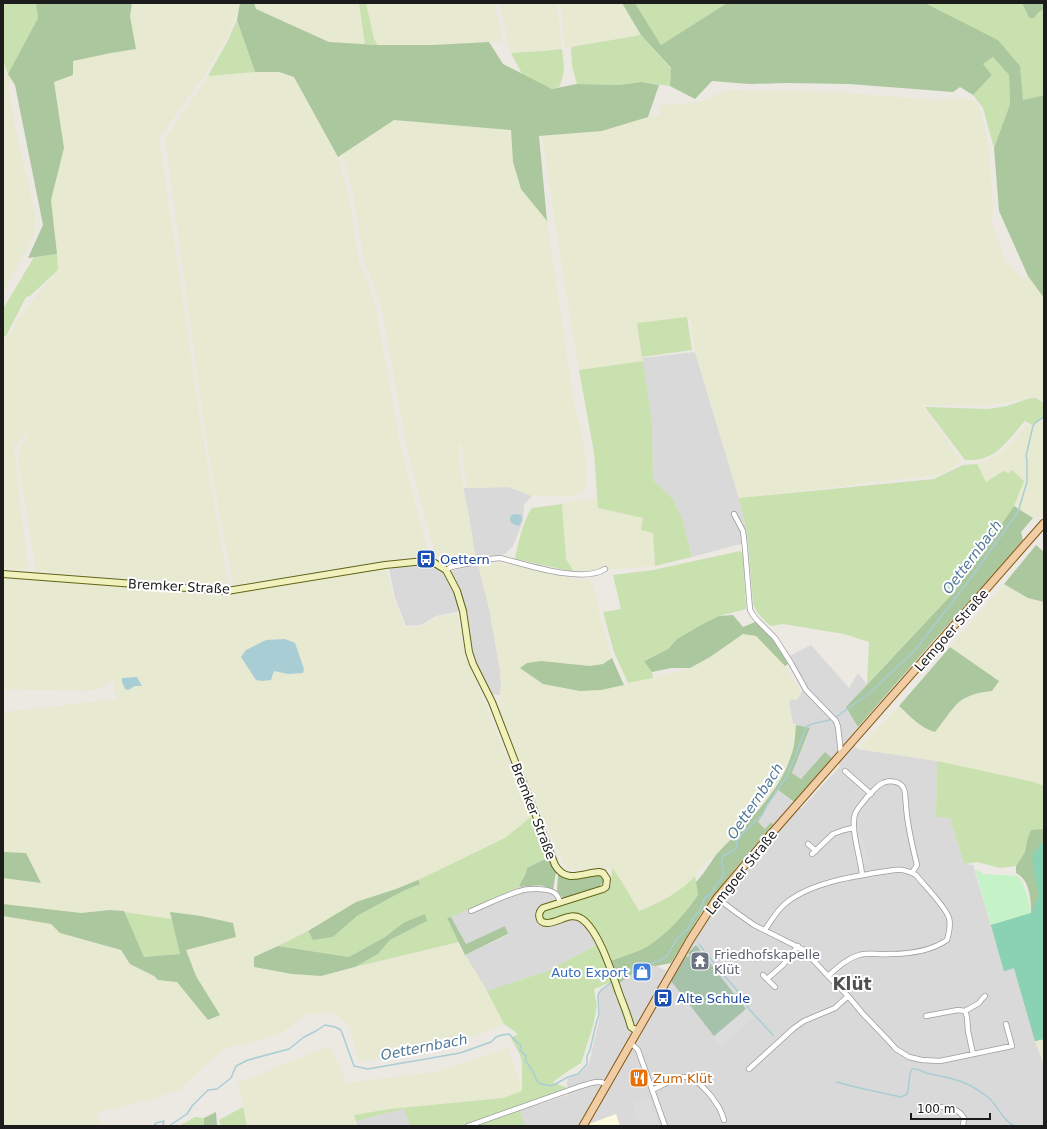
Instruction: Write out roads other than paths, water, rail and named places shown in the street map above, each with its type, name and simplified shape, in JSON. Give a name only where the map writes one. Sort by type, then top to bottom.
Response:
[{"type":"main road","name":"Lemgoer Straße","points":[[583,1126],[637,1030],[717,898],[1044,523]]},
{"type":"street","points":[[734,514],[743,531],[750,610],[757,620],[776,638],[792,663],[806,690],[836,721],[839,732],[841,754]]},
{"type":"street","points":[[446,570],[452,567],[500,558],[575,575],[605,570]]},
{"type":"street","name":"Bremker Straße","points":[[3,574],[227,591],[385,565],[424,561],[433,562],[446,570],[457,591],[463,612],[469,652],[492,702],[555,865],[558,870],[567,876],[599,872],[603,873],[607,879],[606,886],[603,889],[541,909],[539,914],[540,919],[547,923],[574,916],[588,924],[595,935],[616,984],[631,1027],[637,1030]]},
{"type":"street","points":[[845,771],[871,794]]},
{"type":"street","points":[[862,875],[853,828],[855,814],[860,806],[881,783],[885,782],[900,784],[905,790],[909,830],[917,865],[912,872]]},
{"type":"street","points":[[808,844],[814,853],[833,834],[853,828]]},
{"type":"street","points":[[765,930],[779,910],[792,899],[812,888],[862,875],[895,870],[912,872],[945,909],[949,916],[949,931],[947,940],[941,944],[934,947],[905,953],[860,955],[850,959],[828,976]]},
{"type":"street","points":[[471,911],[517,892],[526,890],[541,889],[554,892],[559,897],[560,902]]},
{"type":"street","points":[[717,898],[745,919],[804,950],[888,1040],[900,1052],[909,1057],[922,1060],[940,1061],[1012,1046],[1006,1024]]},
{"type":"street","points":[[768,979],[783,965],[798,946]]},
{"type":"street","points":[[763,975],[775,987]]},
{"type":"street","points":[[749,1069],[794,1028],[836,1008],[848,996]]},
{"type":"street","points":[[926,1016],[958,1010],[965,1011],[979,1003],[985,996]]},
{"type":"street","points":[[965,1011],[973,1054]]},
{"type":"street","points":[[630,1043],[638,1050],[664,1126]]},
{"type":"street","points":[[652,1090],[679,1078],[688,1077],[703,1088],[713,1099],[719,1107],[724,1120]]},
{"type":"street","points":[[468,1126],[595,1082],[603,1082],[606,1084]]},
{"type":"street","points":[[942,1107],[952,1108],[960,1112],[964,1118],[963,1126]]},
{"type":"water","points":[[511,515],[521,515],[522,520],[519,526],[511,523],[510,519]]},
{"type":"water","points":[[285,639],[295,643],[304,669],[303,673],[288,674],[274,671],[271,680],[256,680],[241,657],[246,650],[266,640]]},
{"type":"water","points":[[137,677],[142,686],[135,686],[128,690],[125,689],[122,678]]},
{"type":"waterway","name":"Oetternbach","points":[[836,717],[871,692],[916,649],[970,579],[1018,512],[1027,482],[1026,456],[1033,426],[1044,417]]},
{"type":"waterway","name":"Oetternbach","points":[[615,978],[621,973],[659,961],[667,956],[676,940],[688,929],[694,917],[699,912],[705,897],[711,894],[723,877],[723,867],[721,861],[723,856],[737,848],[736,843],[742,834],[762,815],[767,805],[786,778],[806,727],[832,719]]},
{"type":"waterway","points":[[699,944],[736,989],[749,1009],[773,1035]]},
{"type":"waterway","name":"Oetternbach","points":[[169,1126],[187,1114],[192,1106],[208,1090],[217,1089],[231,1078],[236,1066],[248,1060],[289,1049],[304,1037],[325,1025],[341,1030],[354,1066],[368,1069],[460,1053],[491,1042],[496,1037],[509,1034],[521,1046],[520,1050],[526,1056],[525,1060],[538,1082],[552,1086],[568,1077],[578,1074],[587,1064],[587,1056],[599,1015],[598,995],[601,990],[613,981]]},
{"type":"waterway","points":[[837,1082],[901,1097],[907,1094],[912,1069],[918,1069],[926,1073],[958,1080],[977,1089],[989,1098],[1006,1120],[1013,1125]]},
{"type":"waterway","name":"Oetternbach","points":[[154,1126],[156,1123],[164,1121],[163,1126]]},
{"type":"place","name":"Oettern","points":[[426,559]]},
{"type":"place","name":"Friedhofskapelle Klüt","points":[[700,961]]},
{"type":"place","name":"Auto Export","points":[[642,972]]},
{"type":"place","name":"Alte Schule","points":[[663,998]]},
{"type":"place","name":"Zum Klüt","points":[[639,1078]]},
{"type":"district","name":"Klüt","points":[[852,984]]}]
